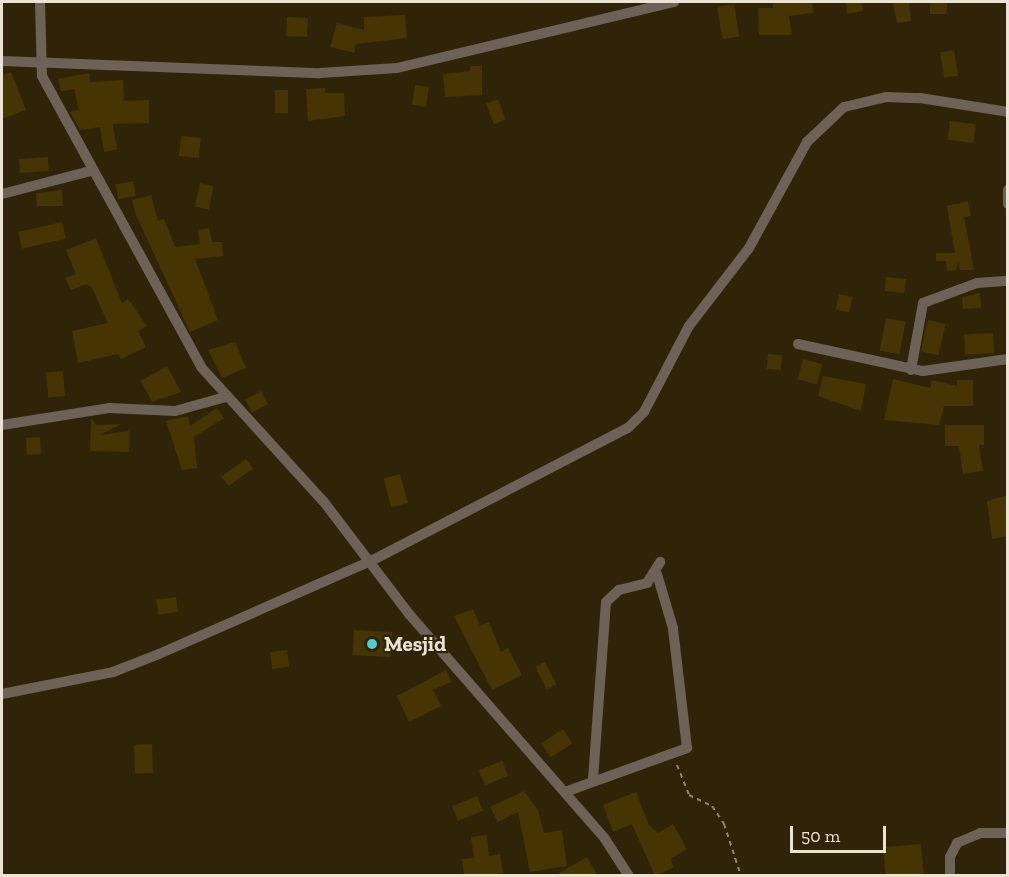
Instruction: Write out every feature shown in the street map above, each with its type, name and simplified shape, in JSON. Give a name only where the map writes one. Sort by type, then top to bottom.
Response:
[{"type":"street","points":[[40,2],[37,61],[90,171],[178,330],[226,397],[371,561],[409,614],[565,792],[629,876]]},
{"type":"street","points":[[2,61],[320,73],[397,68],[674,2]]},
{"type":"street","points":[[2,694],[129,667],[371,561],[628,429],[644,412],[689,326],[749,248],[807,142],[844,107],[909,98],[1008,112]]},
{"type":"street","points":[[2,194],[90,171]]},
{"type":"street","points":[[1008,190],[1008,204]]},
{"type":"street","points":[[911,370],[923,303],[977,284],[1008,281]]},
{"type":"street","points":[[798,344],[911,370],[1008,359]]},
{"type":"street","points":[[2,425],[110,408],[175,411],[226,397]]},
{"type":"street","points":[[565,792],[592,779],[676,756],[687,748],[689,738],[673,628],[657,574],[660,562]]},
{"type":"street","points":[[592,779],[606,602],[619,590],[647,583],[657,574]]},
{"type":"street","points":[[950,876],[957,843],[980,833],[1008,833]]},
{"type":"path","points":[[676,756],[678,779],[689,795],[712,806],[724,824],[741,876]]},
{"type":"building","points":[[772,2],[812,2],[813,13],[789,16],[792,35],[759,35],[758,8],[773,8]]},
{"type":"building","points":[[846,2],[862,2],[863,11],[847,14]]},
{"type":"building","points":[[893,2],[909,2],[911,21],[897,23]]},
{"type":"building","points":[[930,2],[947,2],[947,14],[930,14]]},
{"type":"building","points":[[734,4],[739,37],[722,39],[717,7]]},
{"type":"building","points":[[405,15],[407,38],[356,44],[354,53],[330,47],[337,23],[364,30],[364,17]]},
{"type":"building","points":[[287,17],[308,18],[307,37],[286,36]]},
{"type":"building","points":[[954,50],[958,76],[944,78],[940,52]]},
{"type":"building","points":[[470,66],[482,66],[482,95],[445,97],[443,74],[470,71]]},
{"type":"building","points":[[11,72],[26,110],[2,119],[2,75]]},
{"type":"building","points":[[89,73],[90,82],[123,80],[124,101],[149,100],[149,123],[113,124],[117,149],[104,152],[100,127],[80,130],[70,112],[79,110],[74,89],[61,91],[58,79]]},
{"type":"building","points":[[415,85],[429,87],[426,107],[412,105]]},
{"type":"building","points":[[325,88],[325,93],[344,93],[345,116],[308,121],[306,89]]},
{"type":"building","points":[[275,90],[288,90],[288,113],[275,113]]},
{"type":"building","points":[[498,99],[506,120],[494,124],[486,104]]},
{"type":"building","points":[[950,121],[976,124],[973,143],[948,140]]},
{"type":"building","points":[[181,136],[201,138],[199,158],[179,156]]},
{"type":"building","points":[[48,157],[49,171],[20,173],[19,159]]},
{"type":"building","points":[[133,181],[136,196],[118,199],[115,184]]},
{"type":"building","points":[[200,183],[214,186],[209,209],[195,206]]},
{"type":"building","points":[[62,190],[63,206],[37,206],[36,193]]},
{"type":"building","points":[[151,195],[158,221],[164,219],[175,247],[200,244],[198,230],[209,228],[212,242],[222,242],[223,256],[195,259],[218,320],[190,332],[136,215],[132,200]]},
{"type":"building","points":[[968,201],[971,216],[964,217],[974,270],[960,270],[958,262],[956,270],[947,271],[946,261],[936,261],[936,253],[955,253],[947,206]]},
{"type":"building","points":[[62,222],[66,239],[22,249],[18,232]]},
{"type":"building","points":[[96,238],[122,303],[128,299],[147,326],[138,331],[146,347],[121,359],[118,354],[78,363],[72,331],[108,323],[92,288],[87,284],[71,290],[65,278],[76,274],[66,250]]},
{"type":"building","points":[[886,277],[906,279],[904,293],[885,291]]},
{"type":"building","points":[[980,293],[981,308],[963,309],[962,297]]},
{"type":"building","points":[[839,294],[853,297],[849,313],[836,310]]},
{"type":"building","points":[[886,318],[906,322],[899,354],[880,350]]},
{"type":"building","points":[[928,320],[946,324],[938,355],[921,351]]},
{"type":"building","points":[[993,333],[994,353],[965,354],[964,335]]},
{"type":"building","points":[[235,342],[246,368],[222,378],[208,350]]},
{"type":"building","points":[[768,354],[782,355],[781,370],[767,369]]},
{"type":"building","points":[[803,359],[822,364],[817,384],[798,379]]},
{"type":"building","points":[[167,366],[181,392],[152,402],[141,381]]},
{"type":"building","points":[[63,371],[65,396],[48,397],[46,372]]},
{"type":"building","points":[[823,376],[866,384],[861,411],[818,396]]},
{"type":"building","points":[[893,379],[930,388],[932,380],[957,386],[957,380],[973,380],[973,406],[944,406],[939,425],[884,420]]},
{"type":"building","points":[[261,391],[268,404],[252,413],[245,399]]},
{"type":"building","points":[[217,408],[224,418],[194,437],[197,468],[182,470],[166,421],[188,416],[190,426]]},
{"type":"building","points":[[91,418],[96,425],[121,424],[100,435],[129,431],[129,452],[90,451]]},
{"type":"building","points":[[945,425],[984,425],[984,445],[979,445],[983,471],[963,474],[959,446],[945,446]]},
{"type":"building","points":[[40,437],[41,454],[27,455],[26,438]]},
{"type":"building","points":[[246,459],[253,469],[228,486],[221,476]]},
{"type":"building","points":[[400,474],[408,503],[391,507],[384,478]]},
{"type":"building","points":[[1008,495],[1008,536],[992,539],[987,501]]},
{"type":"building","points":[[176,597],[178,612],[158,615],[156,600]]},
{"type":"building","points":[[473,609],[480,626],[489,622],[501,652],[508,648],[522,675],[492,690],[454,616]]},
{"type":"building","name":"Mesjid","points":[[354,630],[392,632],[391,657],[353,655]]},
{"type":"building","points":[[287,650],[289,667],[272,669],[270,652]]},
{"type":"building","points":[[545,662],[556,684],[547,689],[535,667]]},
{"type":"building","points":[[446,670],[451,682],[433,690],[441,706],[409,722],[397,696]]},
{"type":"building","points":[[563,729],[572,743],[550,757],[541,743]]},
{"type":"building","points":[[152,744],[153,773],[135,774],[134,745]]},
{"type":"building","points":[[502,761],[508,776],[485,785],[479,770]]},
{"type":"building","points":[[524,791],[538,810],[544,833],[562,830],[567,866],[530,872],[518,812],[498,822],[490,807]]},
{"type":"building","points":[[636,792],[649,825],[658,833],[673,824],[687,849],[670,859],[674,867],[655,876],[632,824],[613,832],[603,805]]},
{"type":"building","points":[[477,796],[483,811],[458,821],[452,806]]},
{"type":"building","points":[[487,835],[489,856],[500,854],[503,874],[464,876],[462,859],[474,858],[471,837]]},
{"type":"building","points":[[921,844],[924,876],[886,876],[883,847]]},
{"type":"building","points":[[587,857],[598,876],[554,876]]},
{"type":"place","name":"Mesjid","points":[[372,644]]}]
